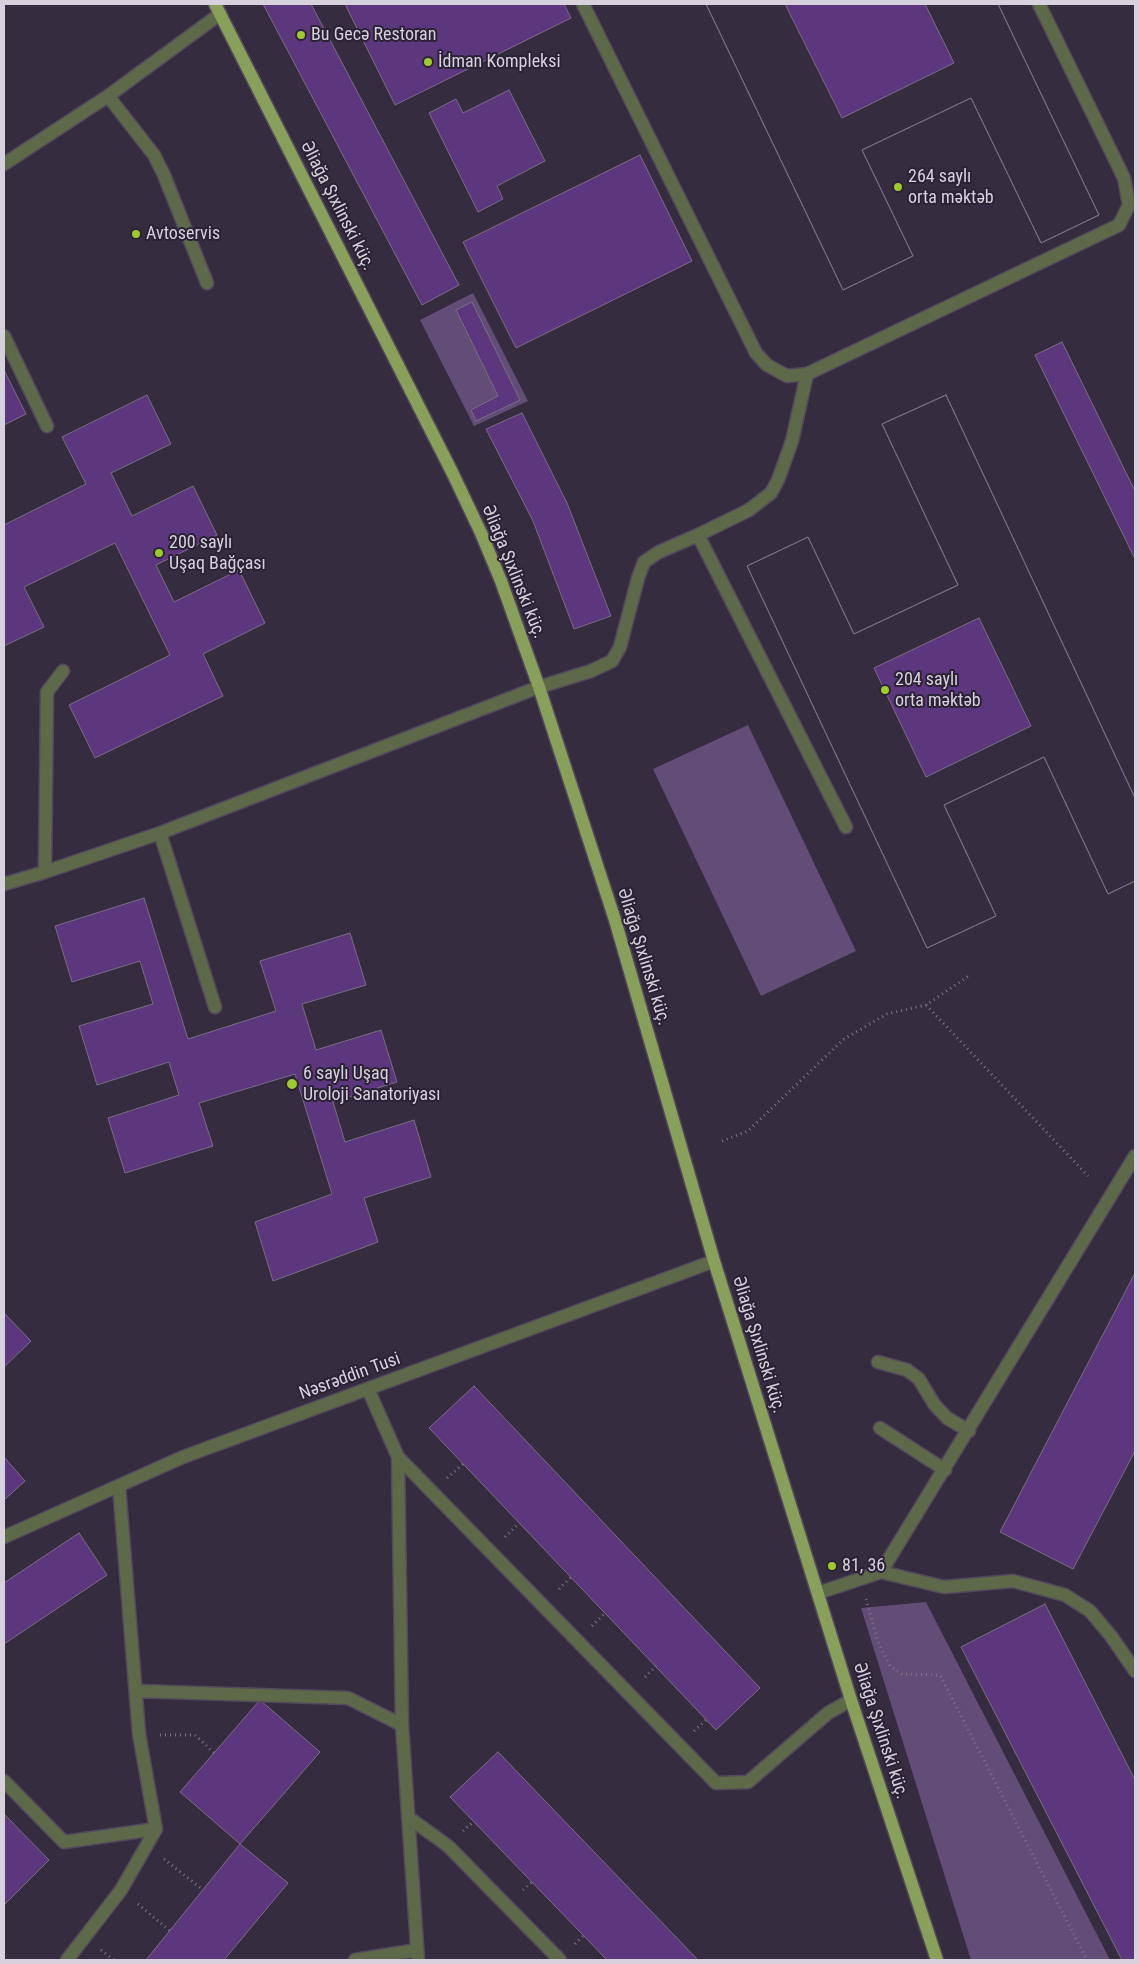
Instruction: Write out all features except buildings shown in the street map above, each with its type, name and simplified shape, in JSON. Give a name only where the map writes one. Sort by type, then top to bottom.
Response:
[{"type":"main road","name":"Əliağa Şıxlinski küç.","points":[[218,9],[481,532],[539,687],[614,920],[714,1261],[851,1700],[938,1960]]},
{"type":"street","points":[[583,4],[756,353],[768,365],[787,376],[807,374],[1119,225],[1129,205],[1124,178],[1039,4]]},
{"type":"street","points":[[4,164],[108,96],[218,9]]},
{"type":"street","points":[[108,96],[154,155],[208,283]]},
{"type":"street","points":[[4,336],[47,426]]},
{"type":"street","points":[[4,884],[160,833],[539,687],[591,671],[612,661],[620,647],[644,562],[659,552],[749,510],[770,494],[778,480],[792,441],[807,374]]},
{"type":"street","points":[[698,535],[846,826]]},
{"type":"street","points":[[45,872],[47,692],[62,672]]},
{"type":"street","points":[[160,833],[215,1007]]},
{"type":"street","points":[[881,1572],[969,1431],[1135,1156]]},
{"type":"street","name":"Nəsrəddin Tusi","points":[[4,1537],[183,1457],[714,1261]]},
{"type":"street","points":[[878,1362],[907,1370],[919,1379],[934,1404],[947,1418],[969,1431]]},
{"type":"street","points":[[368,1389],[398,1457],[716,1783],[748,1782],[828,1713],[851,1700]]},
{"type":"street","points":[[880,1428],[945,1470]]},
{"type":"street","points":[[355,1960],[417,1955],[402,1725],[398,1457]]},
{"type":"street","points":[[67,1960],[121,1890],[156,1829],[140,1734],[119,1486]]},
{"type":"street","points":[[818,1593],[881,1572],[944,1587],[1013,1581],[1064,1595],[1090,1611],[1111,1636],[1135,1671]]},
{"type":"street","points":[[136,1691],[348,1698],[402,1725]]},
{"type":"street","points":[[4,1781],[64,1842],[156,1829]]},
{"type":"street","points":[[408,1817],[448,1846],[560,1960]]},
{"type":"path","points":[[722,1141],[748,1131],[844,1039],[887,1014],[926,1005],[970,975]]},
{"type":"path","points":[[926,1005],[1088,1176]]},
{"type":"path","points":[[860,1579],[878,1642],[890,1666],[902,1674],[940,1675],[1087,1960]]},
{"type":"path","points":[[140,1734],[195,1735],[214,1753]]},
{"type":"path","points":[[147,1845],[203,1890]]},
{"type":"path","points":[[121,1890],[170,1930]]},
{"type":"shaded area","points":[[473,293],[528,401],[474,426],[420,320]]},
{"type":"shaded area","points":[[748,725],[856,951],[761,996],[653,769]]},
{"type":"shaded area","points":[[926,1602],[1110,1960],[971,1960],[861,1608]]},
{"type":"place","name":"Bu Gecə Restoran","points":[[301,35]]},
{"type":"place","name":"İdman Kompleksi","points":[[428,62]]},
{"type":"place","name":"264 saylı orta məktəb","points":[[898,187]]},
{"type":"place","name":"Avtoservis","points":[[136,234]]},
{"type":"place","name":"200 saylı Uşaq Bağçası","points":[[159,553]]},
{"type":"place","name":"204 saylı orta məktəb","points":[[885,690]]},
{"type":"place","name":"6 saylı Uşaq Uroloji Sanatoriyası","points":[[292,1084]]},
{"type":"place","name":"81, 36","points":[[832,1566]]}]
